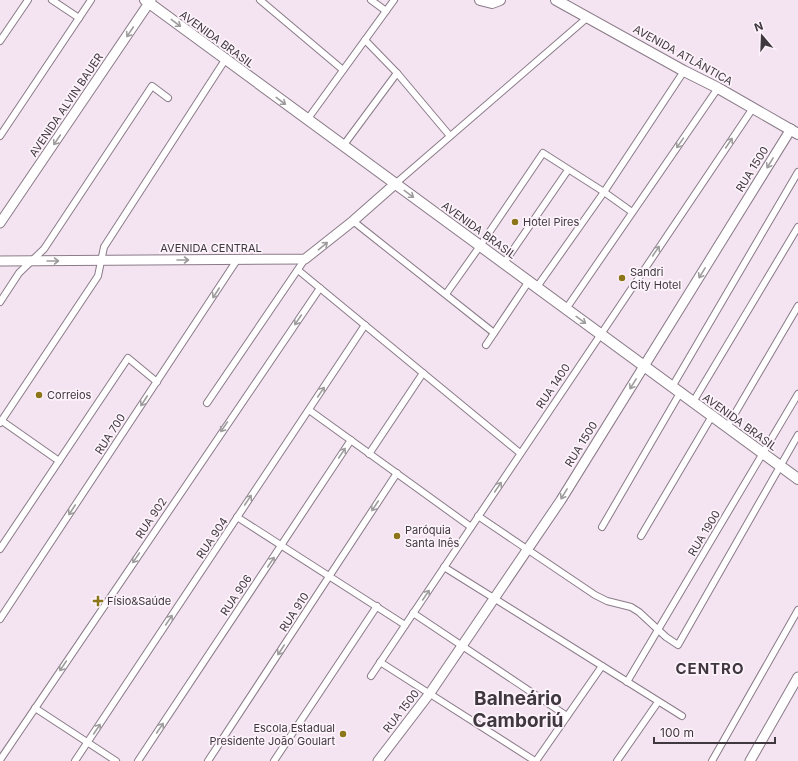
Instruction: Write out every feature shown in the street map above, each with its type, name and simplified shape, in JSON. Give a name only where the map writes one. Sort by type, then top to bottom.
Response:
[{"type":"main road","points":[[480,0],[492,3],[500,0]]},
{"type":"main road","name":"AVENIDA ATLÂNTICA","points":[[556,0],[684,71],[718,88],[794,132]]},
{"type":"main road","name":"AVENIDA BRASIL","points":[[149,1],[225,60],[798,479]]},
{"type":"main road","name":"AVENIDA ALVIN BAUER","points":[[0,223],[149,1]]},
{"type":"main road","name":"RUA 1500","points":[[378,761],[430,693],[528,550],[794,132]]},
{"type":"main road","points":[[305,259],[353,221],[395,184]]},
{"type":"main road","name":"AVENIDA CENTRAL","points":[[0,261],[305,259]]},
{"type":"main road","points":[[750,761],[798,677]]},
{"type":"street","points":[[0,41],[28,0]]},
{"type":"street","points":[[52,0],[79,18]]},
{"type":"street","points":[[0,136],[91,0]]},
{"type":"street","points":[[260,0],[343,70]]},
{"type":"street","points":[[371,0],[386,11]]},
{"type":"street","points":[[307,120],[394,0]]},
{"type":"street","points":[[395,184],[588,17]]},
{"type":"street","points":[[365,40],[397,73],[450,136]]},
{"type":"street","points":[[59,461],[1,422],[98,276],[104,247],[225,60]]},
{"type":"street","points":[[537,287],[604,192],[684,71]]},
{"type":"street","points":[[343,146],[397,73]]},
{"type":"street","points":[[0,302],[19,273],[44,249],[152,86],[168,98]]},
{"type":"street","points":[[566,308],[718,88]]},
{"type":"street","name":"RUA 1400","points":[[370,676],[753,108]]},
{"type":"street","points":[[446,294],[543,153],[632,212]]},
{"type":"street","points":[[504,263],[568,170]]},
{"type":"street","points":[[602,527],[676,390],[798,172]]},
{"type":"street","points":[[353,221],[494,333]]},
{"type":"street","points":[[693,402],[798,227]]},
{"type":"street","points":[[207,403],[305,259]]},
{"type":"street","name":"RUA 700","points":[[0,619],[237,260]]},
{"type":"street","points":[[298,270],[520,453]]},
{"type":"street","points":[[486,345],[529,281]]},
{"type":"street","name":"RUA 902","points":[[0,760],[320,288]]},
{"type":"street","points":[[727,427],[798,306]]},
{"type":"street","name":"RUA 904","points":[[75,761],[365,325]]},
{"type":"street","points":[[0,549],[128,358],[157,382]]},
{"type":"street","points":[[369,454],[423,373]]},
{"type":"street","name":"RUA 1900","points":[[627,682],[798,394]]},
{"type":"street","points":[[309,410],[471,527]]},
{"type":"street","points":[[641,536],[712,416]]},
{"type":"street","points":[[478,516],[595,595],[631,607],[639,612],[666,637],[678,645],[798,435]]},
{"type":"street","name":"RUA 906","points":[[138,761],[351,440]]},
{"type":"street","name":"RUA 910","points":[[208,761],[397,473]]},
{"type":"street","points":[[237,517],[405,625]]},
{"type":"street","points":[[444,567],[682,716]]},
{"type":"street","points":[[274,761],[377,606]]},
{"type":"street","points":[[712,761],[798,610]]},
{"type":"street","points":[[413,613],[567,716]]},
{"type":"street","points":[[380,662],[535,761],[602,666]]},
{"type":"street","points":[[617,761],[658,702]]},
{"type":"street","points":[[35,708],[116,761]]},
{"type":"place","name":"Hotel Pires","points":[[515,222]]},
{"type":"place","name":"Sandri City Hotel","points":[[622,278]]},
{"type":"place","name":"Correios","points":[[39,395]]},
{"type":"place","name":"Paróquia Santa Inês","points":[[397,536]]},
{"type":"place","name":"Físio&Saúde","points":[[98,601]]},
{"type":"place","name":"Escola Estadual Presidente João Goulart","points":[[343,734]]},
{"type":"district","name":"CENTRO","points":[[710,669]]},
{"type":"district","name":"Balneário Camboriú","points":[[518,709]]}]
